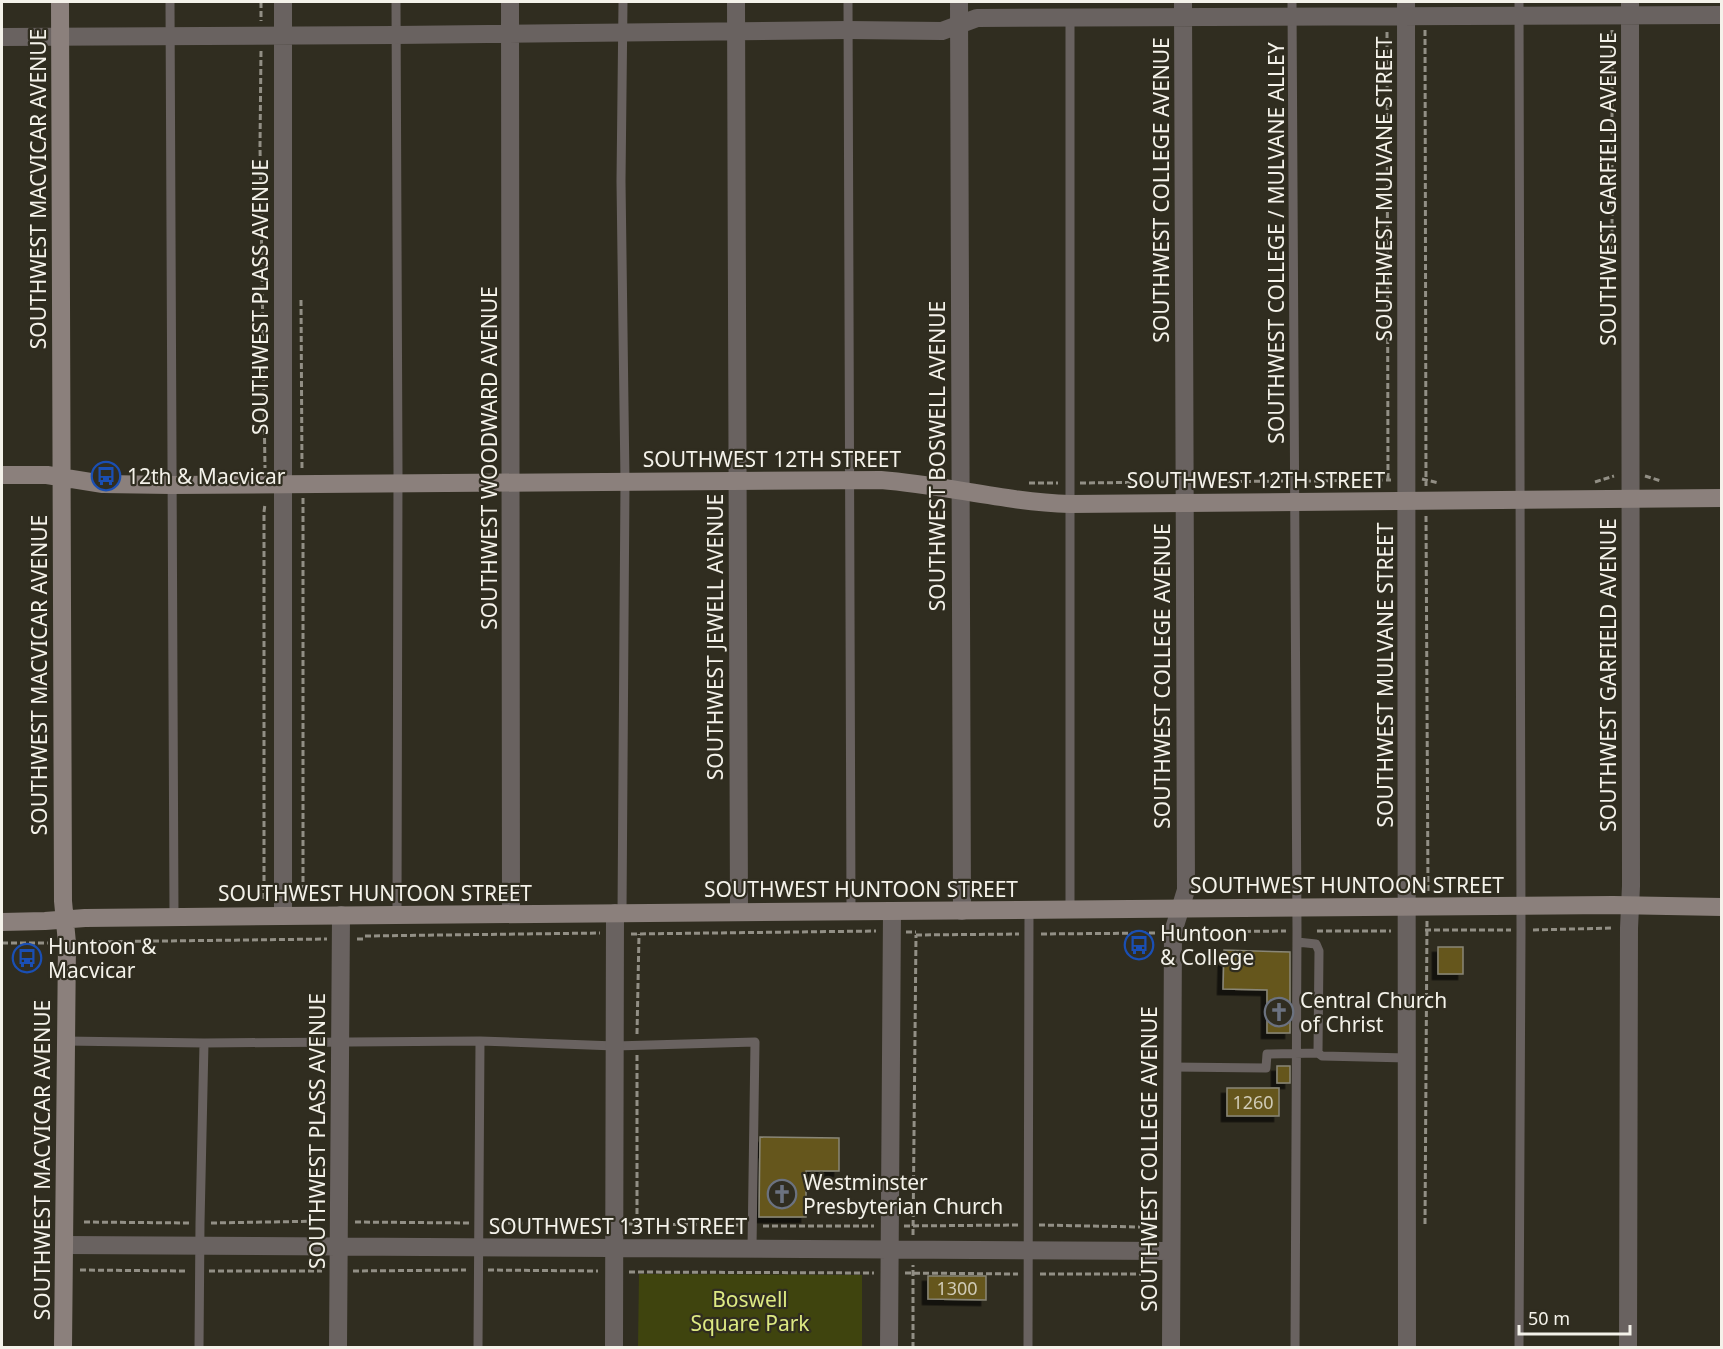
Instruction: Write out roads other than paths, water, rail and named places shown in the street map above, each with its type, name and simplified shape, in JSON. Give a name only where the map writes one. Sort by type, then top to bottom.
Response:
[{"type":"main road","name":"SOUTHWEST MACVICAR AVENUE","points":[[60,2],[63,901],[67,943],[63,1347]]},
{"type":"main road","name":"SOUTHWEST 12TH STREET","points":[[2,475],[47,475],[103,484],[171,485],[737,480],[900,481],[1035,502],[1070,504],[1722,498]]},
{"type":"main road","name":"SOUTHWEST HUNTOON STREET","points":[[2,922],[341,915],[1722,906]]},
{"type":"street","name":"SOUTHWEST PLASS AVENUE","points":[[283,2],[274,484],[283,916]]},
{"type":"street","name":"SOUTHWEST WOODWARD AVENUE","points":[[510,2],[511,914]]},
{"type":"street","name":"SOUTHWEST JEWELL AVENUE","points":[[736,2],[739,912]]},
{"type":"street","name":"SOUTHWEST BOSWELL AVENUE","points":[[959,2],[962,910]]},
{"type":"street","points":[[2,37],[942,31],[977,18],[1070,17],[1183,9],[1406,9],[1425,17],[1519,9],[1612,15],[1630,8],[1722,15]]},
{"type":"street","name":"SOUTHWEST GARFIELD AVENUE","points":[[1628,1347],[1630,906],[1622,499],[1630,8]]},
{"type":"street","name":"SOUTHWEST COLLEGE AVENUE","points":[[1171,1347],[1173,932],[1186,890],[1183,9]]},
{"type":"street","name":"SOUTHWEST MULVANE STREET","points":[[1406,9],[1407,1347]]},
{"type":"street","points":[[889,1347],[892,910]]},
{"type":"street","points":[[614,1347],[615,933],[618,913]]},
{"type":"street","name":"SOUTHWEST PLASS AVENUE","points":[[338,1347],[341,915]]},
{"type":"street","name":"SOUTHWEST 13TH STREET","points":[[65,1245],[1171,1251]]},
{"type":"lane","points":[[170,2],[174,917]]},
{"type":"lane","points":[[396,2],[397,915]]},
{"type":"lane","points":[[618,913],[625,481],[621,193],[623,2]]},
{"type":"lane","points":[[848,2],[851,911]]},
{"type":"lane","name":"SOUTHWEST COLLEGE / MULVANE ALLEY","points":[[1292,9],[1297,908],[1295,1347]]},
{"type":"lane","points":[[1519,9],[1519,1347]]},
{"type":"lane","points":[[1070,17],[1070,910]]},
{"type":"lane","points":[[1028,1347],[1029,910]]},
{"type":"lane","points":[[1297,942],[1316,944],[1319,951],[1318,1053]]},
{"type":"lane","points":[[65,1041],[204,1043],[480,1041],[615,1046],[755,1042],[752,1248]]},
{"type":"lane","points":[[478,1347],[480,1041]]},
{"type":"lane","points":[[200,1347],[204,1043]]},
{"type":"lane","points":[[1172,1067],[1266,1068],[1267,1054],[1318,1053],[1322,1056],[1408,1058]]},
{"type":"place","name":"12th & Macvicar","points":[[106,476]]},
{"type":"place","name":"Huntoon & College","points":[[1139,945]]},
{"type":"place","name":"Huntoon & Macvicar","points":[[27,958]]},
{"type":"place","name":"Central Church of Christ","points":[[1279,1012]]},
{"type":"place","name":"Westminster Presbyterian Church","points":[[782,1194]]},
{"type":"park label","name":"Boswell Square Park","points":[[750,1311]]}]
